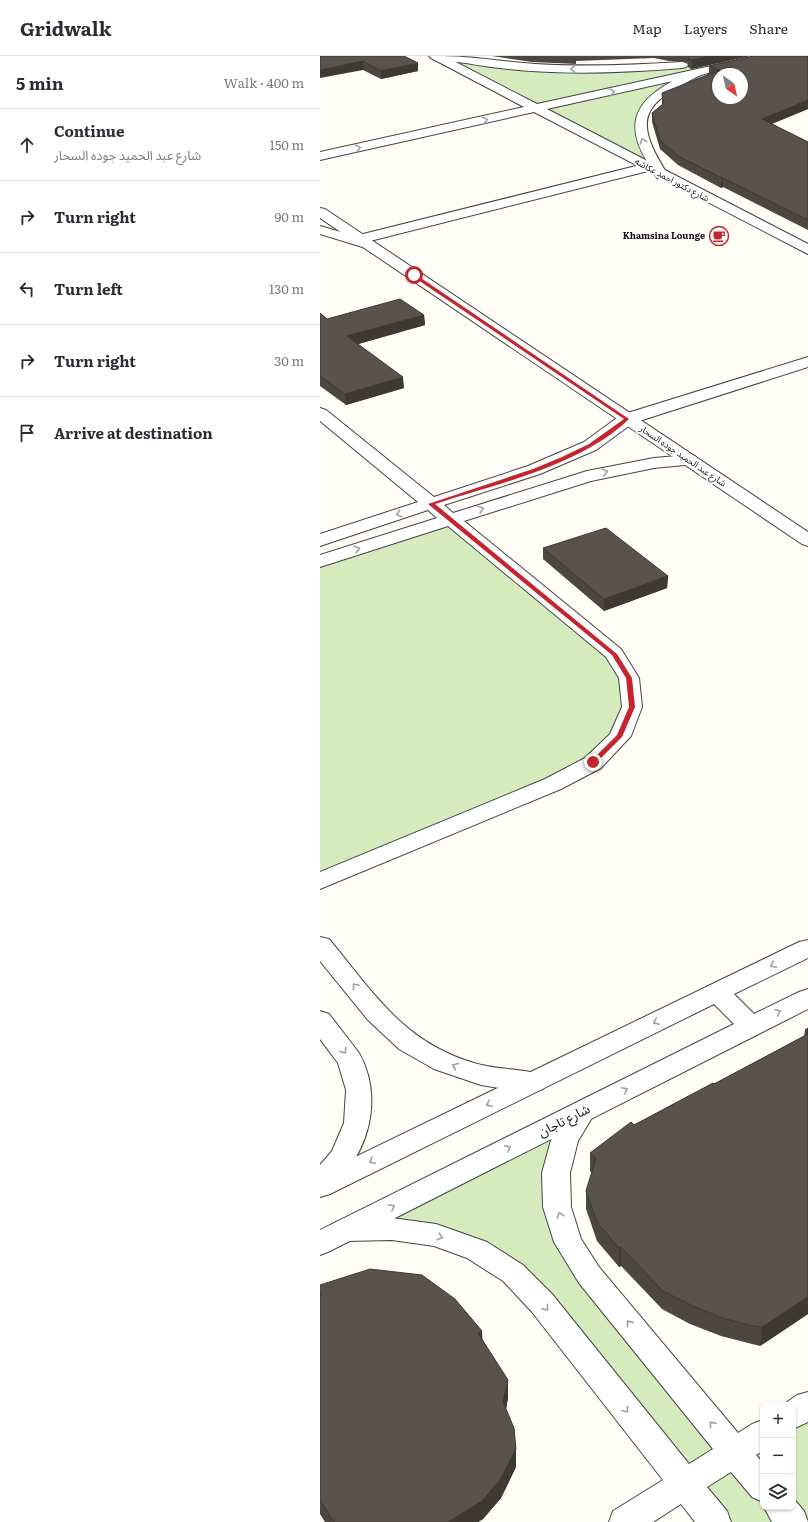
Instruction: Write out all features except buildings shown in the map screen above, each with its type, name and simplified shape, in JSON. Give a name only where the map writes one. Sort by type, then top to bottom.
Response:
[{"type":"street","name":"شارع دكتور احمد عكاشه","points":[[435,56],[521,100],[537,102],[649,167],[808,250]]},
{"type":"street","points":[[446,56],[493,64],[568,69],[622,69],[682,64]]},
{"type":"street","points":[[551,93],[721,56]]},
{"type":"street","points":[[320,156],[537,102],[699,72],[772,56]]},
{"type":"street","points":[[662,174],[650,158],[642,141],[639,125],[643,110],[656,96],[674,83],[699,72]]},
{"type":"street","points":[[498,104],[521,100]]},
{"type":"street","points":[[320,230],[364,242],[649,167]]},
{"type":"street","name":"شارع عبد الحميد جوده السحار","points":[[320,212],[808,540]]},
{"type":"street","points":[[320,540],[534,470],[590,446],[627,419],[808,362]]},
{"type":"street","points":[[320,413],[614,654],[629,678],[632,707],[620,736],[593,762],[553,784],[320,880]]},
{"type":"street","points":[[320,561],[587,476],[654,463],[690,460]]},
{"type":"street","points":[[320,945],[377,1014],[398,1035],[426,1054],[458,1068],[495,1078],[534,1082]]},
{"type":"street","points":[[320,1185],[808,948]]},
{"type":"street","points":[[717,992],[751,1026]]},
{"type":"street","name":"شارع تاجان","points":[[333,1236],[808,998]]},
{"type":"street","points":[[320,1020],[350,1060],[359,1090],[357,1123],[343,1156],[320,1185]]},
{"type":"street","points":[[583,1111],[565,1140],[556,1173],[557,1208],[568,1242],[590,1275],[760,1483]]},
{"type":"street","points":[[333,1236],[392,1229],[436,1235],[477,1250],[513,1273],[542,1303],[716,1522]]},
{"type":"street","points":[[796,1413],[808,1405]]},
{"type":"street","points":[[625,1522],[760,1436]]},
{"type":"street","points":[[782,1510],[792,1522]]},
{"type":"green space","points":[[435,56],[446,56],[529,67],[681,65],[721,56],[771,56],[699,72],[655,96],[639,125],[662,175]]},
{"type":"green space","points":[[450,519],[614,653],[632,707],[593,763],[320,881],[320,561]]},
{"type":"green space","points":[[583,1111],[565,1140],[568,1242],[735,1452],[760,1436],[760,1510],[796,1510],[796,1413],[808,1405],[808,1522],[715,1522],[542,1303],[477,1250],[346,1230]]},
{"type":"place","name":"Khamsina Lounge","points":[[719,236]]},
{"type":"route","points":[[414,275],[627,419],[590,446],[564,458],[534,470],[431,504],[614,654],[629,678],[632,707],[620,736],[593,762]]}]
